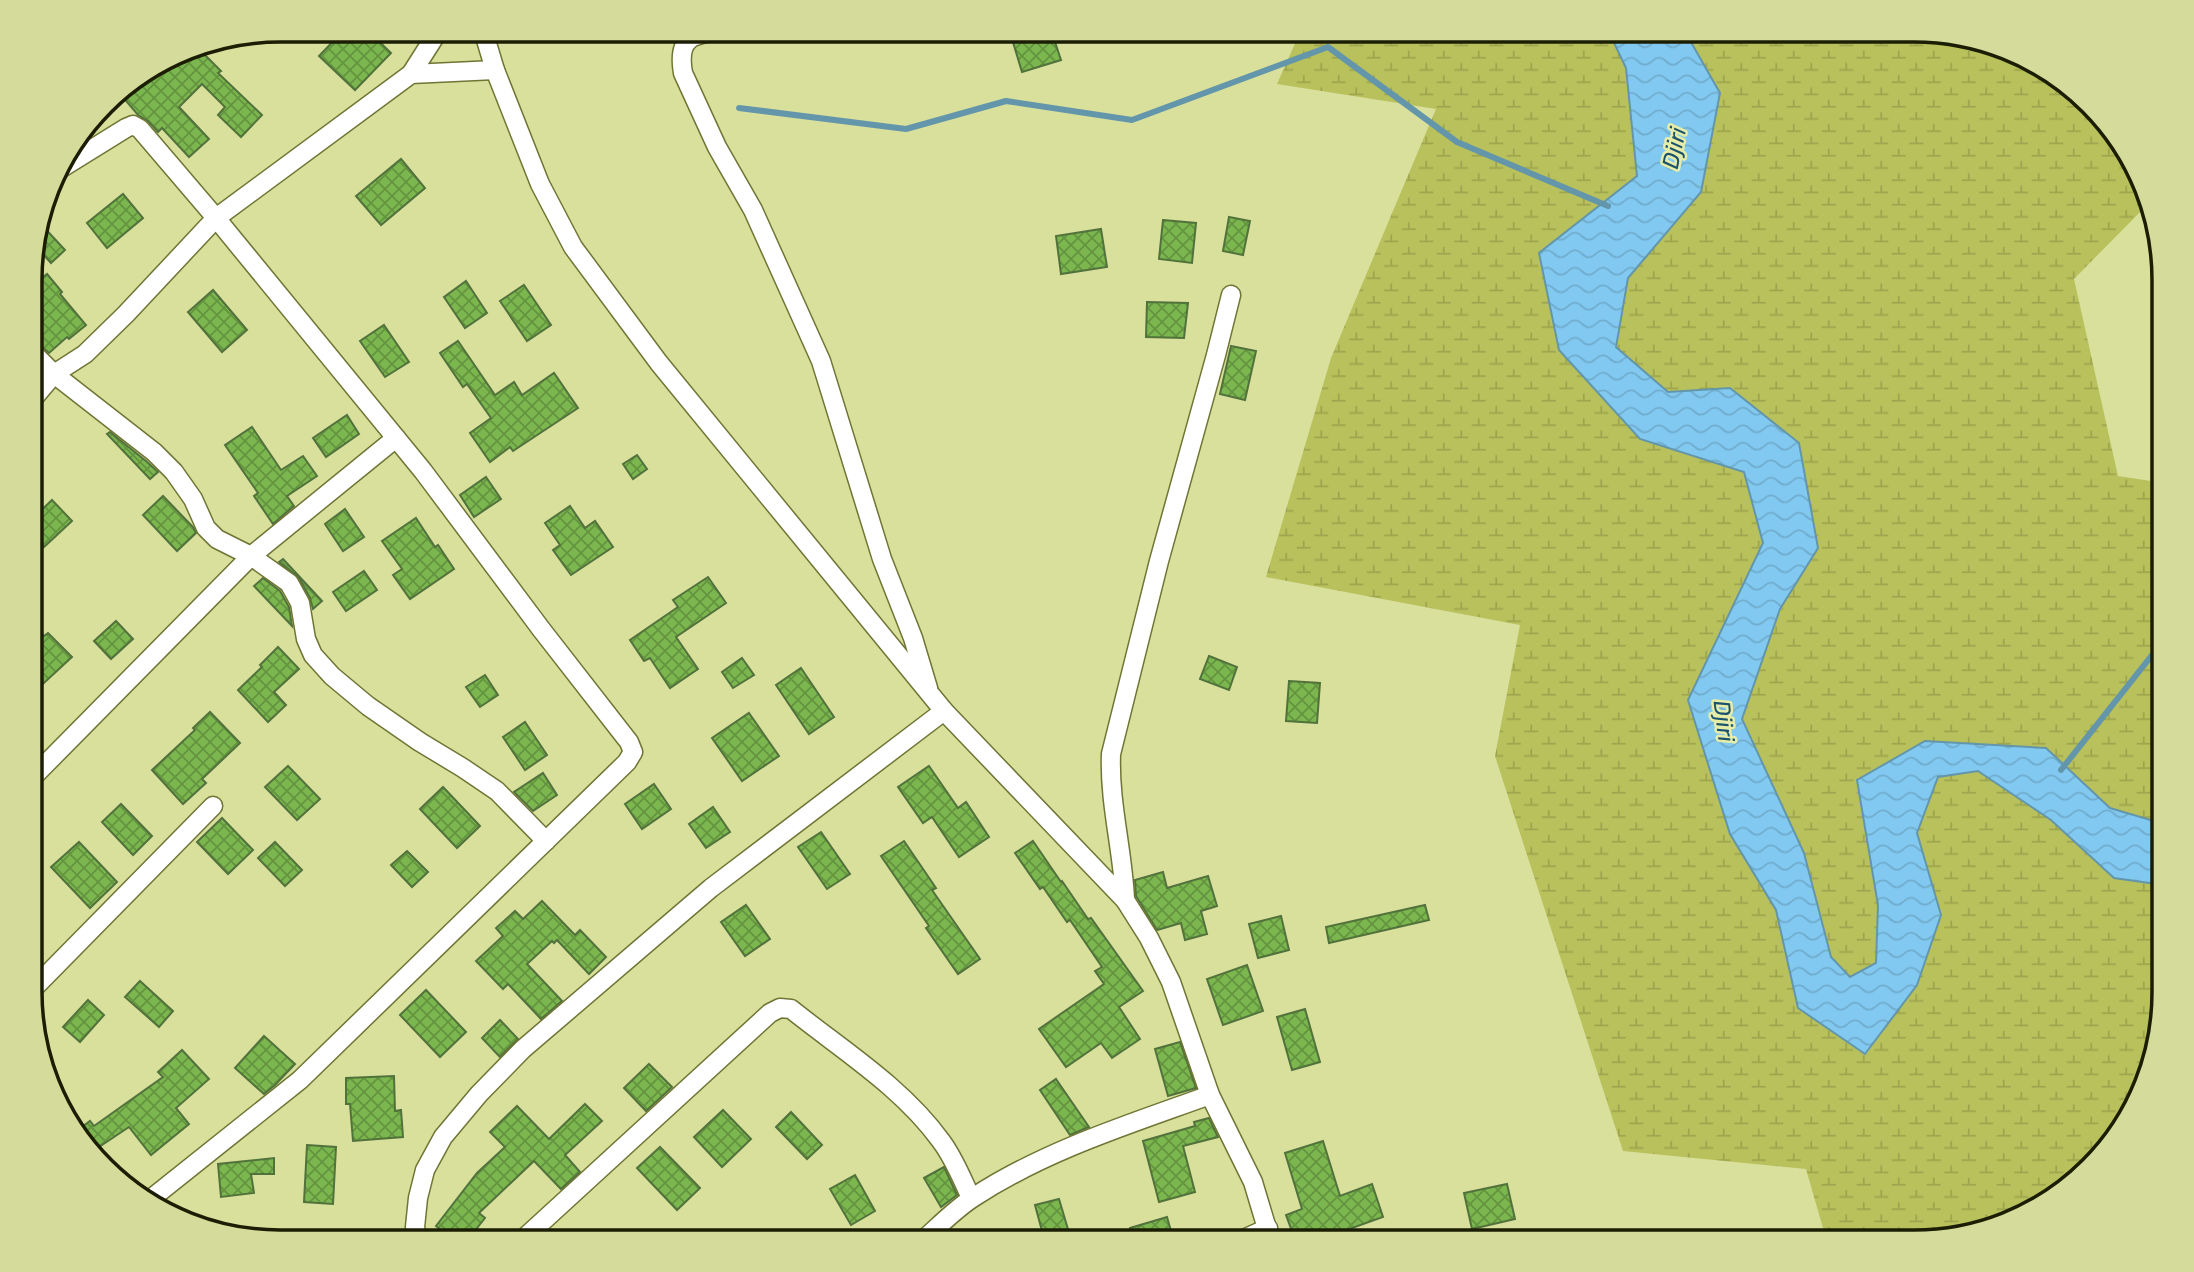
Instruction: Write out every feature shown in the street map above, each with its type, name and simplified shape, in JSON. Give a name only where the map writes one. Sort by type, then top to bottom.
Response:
[{"type":"street","points":[[42,388],[54,374],[85,354],[126,314],[216,218],[411,74],[431,42]]},
{"type":"street","points":[[487,42],[540,184],[573,247],[659,363],[944,711],[1125,900],[1149,938],[1171,982],[1210,1095],[1253,1182],[1267,1229]]},
{"type":"street","points":[[686,42],[681,60],[683,73],[717,147],[753,210],[821,361],[882,559],[923,666],[929,692]]},
{"type":"street","points":[[411,74],[495,70]]},
{"type":"street","points":[[74,160],[133,125],[140,129],[396,438],[629,742],[633,752],[627,762],[300,1080],[156,1195]]},
{"type":"street","points":[[1125,900],[1124,866],[1110,778],[1111,754],[1159,561],[1231,295]]},
{"type":"street","points":[[42,362],[154,452],[193,499],[206,528],[217,539],[251,556],[289,583],[300,603],[306,639],[313,655],[332,676],[368,706],[497,791],[546,841]]},
{"type":"street","points":[[42,768],[251,556],[396,438]]},
{"type":"street","points":[[416,1230],[418,1198],[425,1170],[443,1137],[479,1094],[523,1049],[711,888],[944,711]]},
{"type":"street","points":[[42,980],[213,806]]},
{"type":"street","points":[[533,1230],[770,1013],[780,1008],[791,1009],[905,1098],[941,1141],[955,1163],[971,1198]]},
{"type":"street","points":[[935,1230],[971,1198],[1018,1170],[1081,1143],[1210,1095]]},
{"type":"green space","points":[[1296,42],[1614,42],[1626,68],[1637,176],[1559,350],[1640,438],[1744,472],[1763,543],[1688,700],[1730,834],[1776,910],[1798,1008],[1866,1054],[1917,985],[1941,915],[1917,833],[1937,777],[1978,771],[2051,820],[2114,878],[2151,883],[2151,1008],[2139,1069],[2120,1111],[2103,1137],[2059,1181],[2019,1205],[1991,1217],[1961,1225],[1930,1229],[1823,1229],[1806,1169],[1623,1151],[1495,756],[1520,625],[1266,577],[1331,358],[1436,109],[1277,84]]},
{"type":"green space","points":[[1691,42],[1914,42],[1976,50],[2033,74],[2059,91],[2082,112],[2112,148],[2127,175],[2141,211],[2074,279],[2118,476],[2151,481],[2151,820],[2110,808],[2046,748],[1857,780],[1878,905],[1876,963],[1850,977],[1831,958],[1804,853],[1742,719],[1780,609],[1818,548],[1730,388],[1668,392],[1616,347],[1628,278],[1701,192],[1720,93]]},
{"type":"water","name":"Djiri","points":[[1614,42],[1691,42],[1720,93],[1701,192],[1628,278],[1616,347],[1668,392],[1730,388],[1799,443],[1818,548],[1780,609],[1742,719],[1804,853],[1831,957],[1850,977],[1876,963],[1878,905],[1857,780],[1925,741],[2046,748],[2110,808],[2151,820],[2151,883],[2114,878],[2051,820],[1978,771],[1938,777],[1917,833],[1941,915],[1917,985],[1865,1054],[1798,1008],[1776,910],[1730,834],[1688,700],[1763,543],[1744,472],[1640,439],[1559,350],[1539,253],[1637,176],[1626,68]]},
{"type":"building","points":[[332,42],[380,42],[391,53],[355,90],[319,56]]},
{"type":"building","points":[[1013,42],[1055,42],[1061,60],[1022,72]]},
{"type":"building","points":[[204,54],[221,71],[218,73],[262,115],[241,137],[218,115],[225,107],[202,84],[179,107],[209,139],[189,157],[162,128],[158,132],[125,100],[161,74]]},
{"type":"building","points":[[401,159],[425,188],[381,225],[356,196]]},
{"type":"building","points":[[123,194],[143,218],[107,248],[87,223]]},
{"type":"building","points":[[1229,217],[1250,221],[1243,255],[1223,251]]},
{"type":"building","points":[[1163,220],[1196,223],[1192,263],[1159,259]]},
{"type":"building","points":[[1101,229],[1107,267],[1061,274],[1056,236]]},
{"type":"building","points":[[47,231],[65,250],[51,263],[44,255]]},
{"type":"building","points":[[47,274],[86,325],[49,353],[42,347],[42,278]]},
{"type":"building","points":[[466,281],[487,313],[465,328],[444,297]]},
{"type":"building","points":[[524,285],[551,325],[527,341],[500,301]]},
{"type":"building","points":[[213,290],[247,330],[222,352],[188,312]]},
{"type":"building","points":[[1147,302],[1188,303],[1184,338],[1146,337]]},
{"type":"building","points":[[384,325],[409,362],[385,377],[360,341]]},
{"type":"building","points":[[458,341],[495,395],[514,382],[522,395],[554,373],[578,408],[513,451],[510,447],[490,462],[470,433],[491,418],[467,384],[463,387],[440,353]]},
{"type":"building","points":[[1231,346],[1256,351],[1245,400],[1220,394]]},
{"type":"building","points":[[347,415],[359,434],[326,457],[313,438]]},
{"type":"building","points":[[252,427],[281,470],[303,456],[317,476],[287,496],[294,506],[273,524],[254,496],[258,493],[225,445]]},
{"type":"building","points":[[110,432],[158,472],[150,479],[107,434]]},
{"type":"building","points":[[637,455],[647,469],[633,479],[623,464]]},
{"type":"building","points":[[486,477],[501,499],[474,517],[460,495]]},
{"type":"building","points":[[163,496],[196,533],[177,551],[143,515]]},
{"type":"building","points":[[52,500],[72,521],[44,547],[42,545],[42,510]]},
{"type":"building","points":[[570,506],[585,528],[595,521],[613,547],[571,575],[553,550],[560,545],[545,523]]},
{"type":"building","points":[[345,509],[364,537],[343,551],[325,524]]},
{"type":"building","points":[[416,518],[454,569],[410,599],[393,575],[402,569],[382,541]]},
{"type":"building","points":[[283,559],[322,601],[313,609],[299,578],[279,562]]},
{"type":"building","points":[[364,571],[377,590],[346,611],[333,592]]},
{"type":"building","points":[[708,577],[726,603],[676,637],[698,669],[670,688],[650,658],[644,661],[630,640],[678,607],[673,600]]},
{"type":"building","points":[[263,578],[280,591],[289,607],[292,626],[254,586]]},
{"type":"building","points":[[116,621],[133,639],[111,659],[94,641]]},
{"type":"building","points":[[48,633],[72,657],[42,685],[42,634],[44,636]]},
{"type":"building","points":[[278,647],[299,669],[274,692],[286,705],[268,722],[238,690]]},
{"type":"building","points":[[1209,656],[1237,667],[1229,690],[1200,679]]},
{"type":"building","points":[[742,658],[754,675],[733,688],[722,672]]},
{"type":"building","points":[[801,668],[834,717],[809,734],[776,685]]},
{"type":"building","points":[[485,675],[498,695],[480,707],[466,687]]},
{"type":"building","points":[[1289,681],[1320,683],[1317,723],[1286,721]]},
{"type":"building","points":[[210,712],[240,743],[202,779],[206,783],[183,804],[152,770],[195,730],[193,728]]},
{"type":"building","points":[[749,713],[779,756],[742,781],[712,738]]},
{"type":"building","points":[[525,722],[547,755],[525,770],[503,737]]},
{"type":"building","points":[[288,766],[320,799],[297,820],[265,787]]},
{"type":"building","points":[[929,766],[958,808],[966,802],[989,837],[959,857],[932,817],[923,823],[898,787]]},
{"type":"building","points":[[543,773],[557,795],[533,811],[514,792]]},
{"type":"building","points":[[654,784],[671,809],[642,829],[625,804]]},
{"type":"building","points":[[443,787],[480,826],[457,848],[420,809]]},
{"type":"building","points":[[121,804],[152,836],[133,855],[102,822]]},
{"type":"building","points":[[713,807],[730,832],[706,848],[689,824]]},
{"type":"building","points":[[222,818],[253,850],[228,874],[197,842]]},
{"type":"building","points":[[821,832],[850,874],[827,889],[798,847]]},
{"type":"building","points":[[904,841],[936,888],[932,890],[980,959],[958,974],[881,856]]},
{"type":"building","points":[[1033,841],[1143,991],[1119,1007],[1140,1039],[1112,1058],[1101,1043],[1066,1067],[1039,1029],[1104,984],[1095,971],[1102,967],[1070,920],[1067,922],[1015,853]]},
{"type":"building","points":[[79,842],[117,882],[90,908],[51,867]]},
{"type":"building","points":[[275,842],[302,870],[285,886],[258,858]]},
{"type":"building","points":[[407,851],[428,872],[412,887],[391,865]]},
{"type":"building","points":[[1163,872],[1167,888],[1208,876],[1217,906],[1201,911],[1207,934],[1185,940],[1181,923],[1157,930],[1136,896],[1135,880]]},
{"type":"building","points":[[542,901],[575,935],[580,930],[606,957],[589,974],[557,940],[554,943],[552,941],[527,964],[562,1001],[541,1019],[508,984],[503,989],[476,961],[503,936],[496,928],[515,911],[523,919]]},
{"type":"building","points":[[746,905],[770,939],[745,956],[721,922]]},
{"type":"building","points":[[1425,905],[1429,920],[1329,943],[1326,927]]},
{"type":"building","points":[[1281,916],[1289,950],[1258,958],[1249,924]]},
{"type":"building","points":[[1247,965],[1263,1011],[1223,1025],[1207,979]]},
{"type":"building","points":[[140,981],[173,1011],[159,1027],[125,997]]},
{"type":"building","points":[[426,990],[466,1032],[440,1057],[400,1015]]},
{"type":"building","points":[[88,1000],[104,1015],[80,1042],[63,1027]]},
{"type":"building","points":[[1305,1009],[1320,1062],[1292,1070],[1277,1017]]},
{"type":"building","points":[[500,1020],[518,1039],[500,1057],[482,1038]]},
{"type":"building","points":[[264,1036],[295,1064],[264,1094],[235,1068]]},
{"type":"building","points":[[1180,1042],[1196,1088],[1168,1096],[1155,1049]]},
{"type":"building","points":[[182,1050],[209,1079],[176,1108],[189,1124],[151,1155],[129,1127],[100,1147],[83,1126],[90,1121],[94,1126],[163,1077],[158,1072]]},
{"type":"building","points":[[649,1064],[672,1087],[646,1111],[624,1088]]},
{"type":"building","points":[[394,1076],[395,1111],[401,1110],[403,1137],[353,1141],[350,1104],[346,1104],[346,1078]]},
{"type":"building","points":[[1056,1079],[1089,1127],[1070,1135],[1040,1090]]},
{"type":"building","points":[[585,1104],[602,1121],[565,1155],[580,1172],[561,1189],[534,1161],[479,1213],[485,1218],[476,1230],[441,1230],[436,1226],[477,1173],[505,1147],[490,1132],[517,1106],[549,1139]]},
{"type":"building","points":[[723,1110],[751,1139],[722,1167],[694,1137]]},
{"type":"building","points":[[791,1112],[822,1145],[807,1159],[776,1127]]},
{"type":"building","points":[[1209,1118],[1218,1137],[1183,1146],[1195,1192],[1159,1202],[1143,1141],[1195,1126],[1194,1122]]},
{"type":"building","points":[[1323,1141],[1340,1196],[1372,1184],[1383,1217],[1348,1229],[1291,1229],[1286,1215],[1302,1209],[1285,1153]]},
{"type":"building","points":[[307,1145],[336,1147],[333,1204],[304,1202]]},
{"type":"building","points":[[660,1147],[700,1188],[677,1210],[637,1168]]},
{"type":"building","points":[[274,1158],[274,1174],[251,1174],[254,1193],[221,1197],[218,1164]]},
{"type":"building","points":[[944,1167],[957,1195],[941,1207],[924,1178]]},
{"type":"building","points":[[855,1175],[875,1211],[851,1225],[830,1189]]},
{"type":"building","points":[[1507,1184],[1515,1219],[1472,1229],[1464,1193]]},
{"type":"building","points":[[1059,1199],[1068,1230],[1042,1230],[1035,1205]]},
{"type":"building","points":[[1167,1217],[1171,1229],[1130,1229]]},
{"type":"waterway","points":[[739,108],[906,129],[1006,101],[1132,120],[1328,47],[1457,142],[1608,206]]},
{"type":"waterway","points":[[2061,770],[2151,656]]}]
